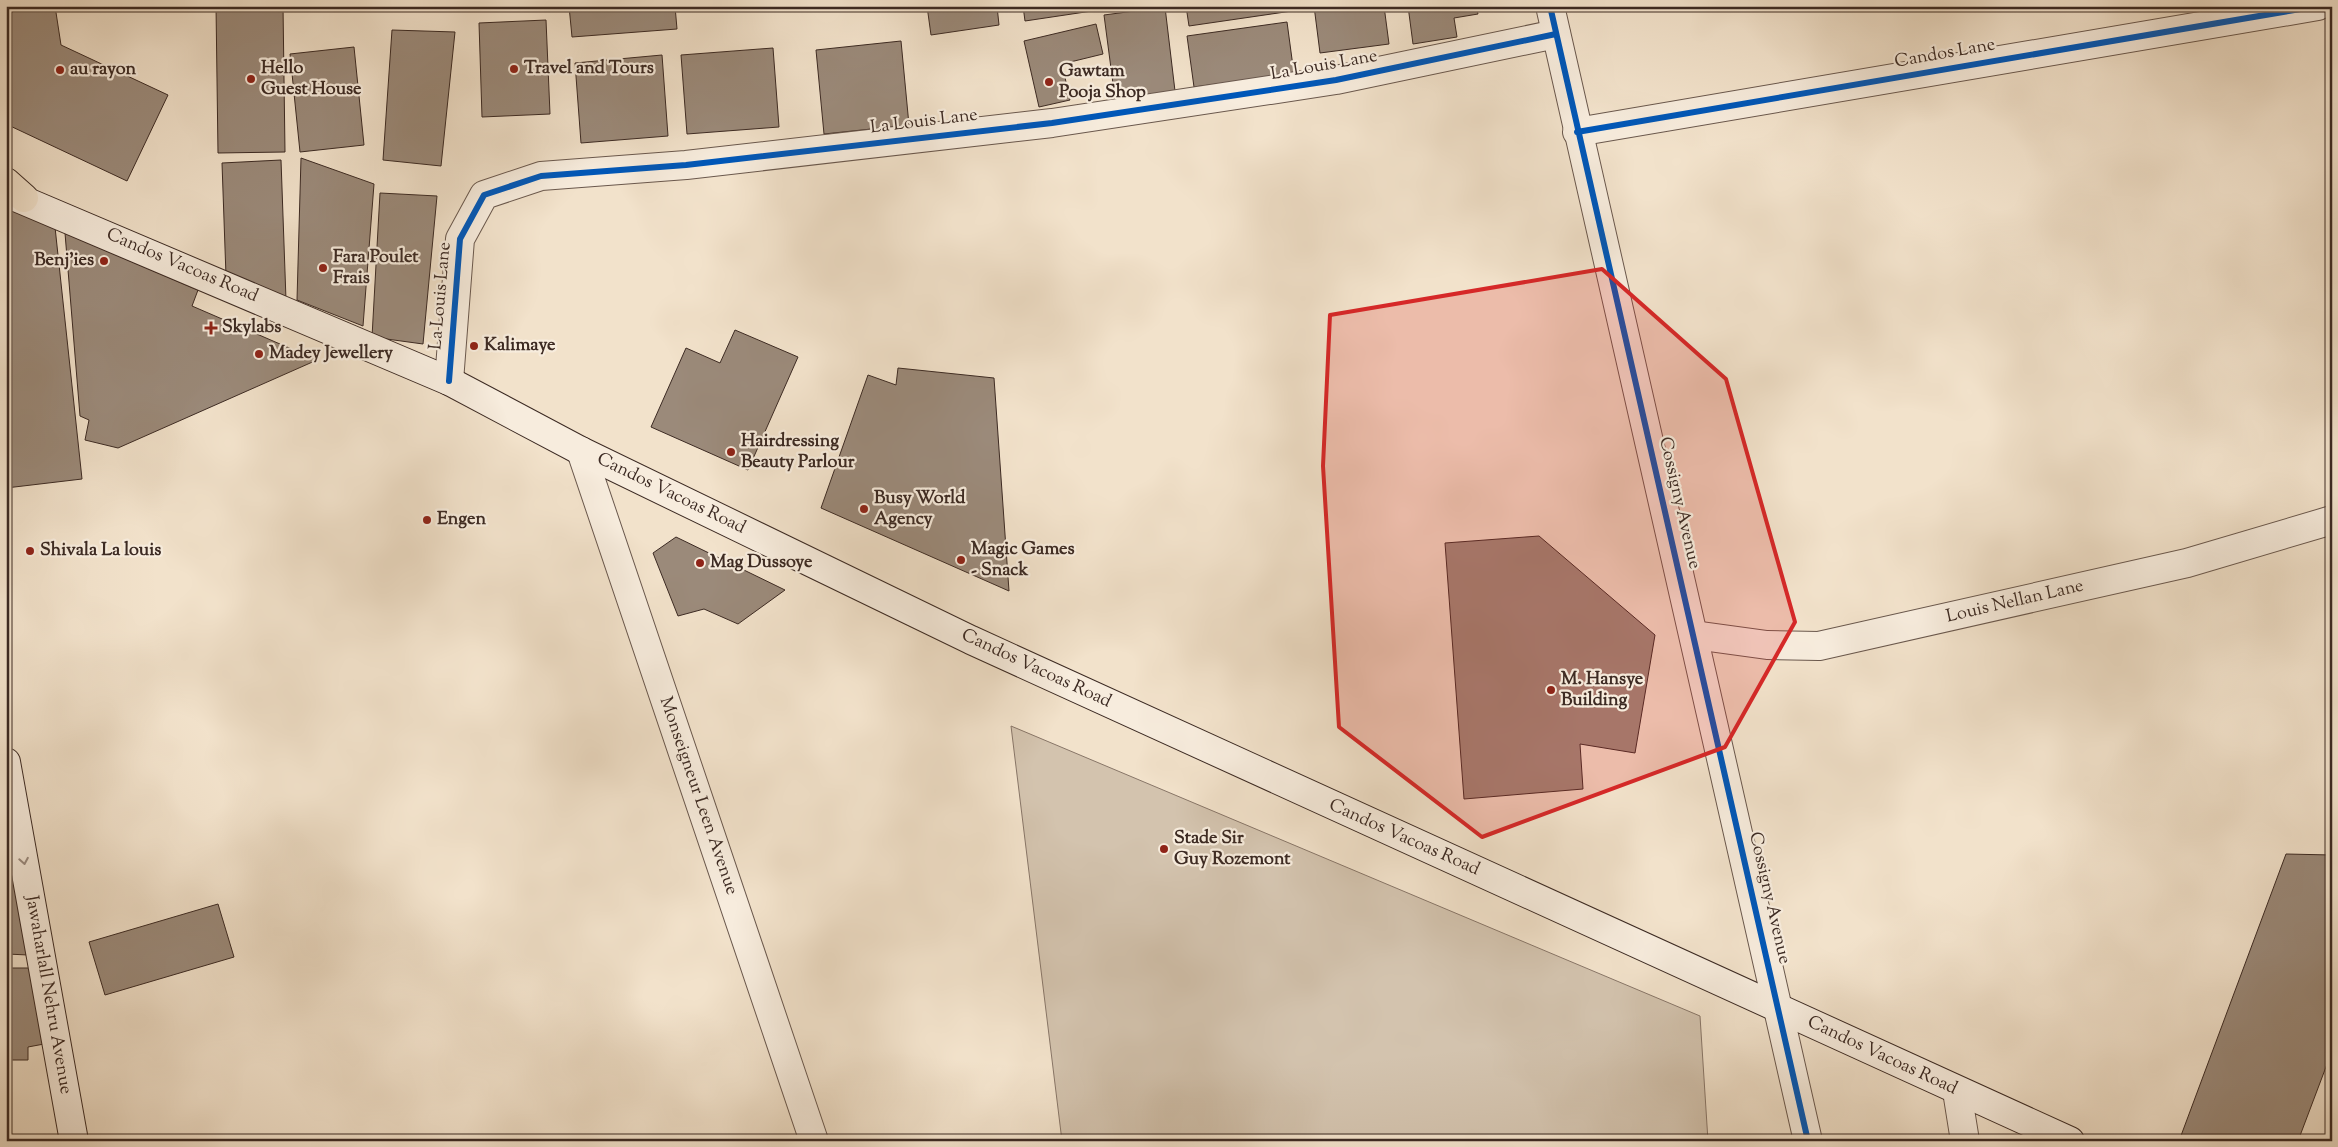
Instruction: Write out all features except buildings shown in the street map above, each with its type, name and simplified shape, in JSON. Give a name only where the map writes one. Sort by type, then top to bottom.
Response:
[{"type":"street","name":"Cossigny Avenue","points":[[1550,6],[1577,132],[1694,635],[1808,1141]]},
{"type":"street","name":"Candos Lane","points":[[1577,132],[2318,6]]},
{"type":"street","name":"La Louis Lane","points":[[449,381],[460,239],[484,196],[541,176],[686,165],[1052,123],[1336,80],[1556,34]]},
{"type":"street","name":"Candos Vacoas Road","points":[[12,191],[449,381],[581,451],[971,640],[2070,1141]]},
{"type":"street","name":"Monseigneur Leen Avenue","points":[[581,451],[814,1141]]},
{"type":"street","name":"Louis Nellan Lane","points":[[1694,635],[1767,645],[1819,646],[2187,563],[2332,520]]},
{"type":"street","name":"Jawaharlall Nehru Avenue","points":[[6,762],[74,1141]]},
{"type":"street","points":[[1957,1091],[1965,1141]]},
{"type":"highlighted area","points":[[1602,269],[1726,379],[1795,622],[1725,747],[1482,837],[1339,727],[1323,466],[1330,315]]},
{"type":"shaded area","name":"Stade Sir Guy Rozemont","points":[[1011,726],[1700,1016],[1708,1141],[1062,1141]]},
{"type":"cycle path","points":[[1550,6],[1808,1141]]},
{"type":"cycle path","points":[[1577,132],[2318,6]]},
{"type":"cycle path","points":[[449,381],[460,239],[484,195],[541,176],[686,165],[1052,123],[1336,80],[1556,34]]},
{"type":"place","name":"Travel and Tours","points":[[514,69]]},
{"type":"place","name":"au rayon","points":[[60,70]]},
{"type":"place","name":"Hello Guest House","points":[[251,79]]},
{"type":"place","name":"Gawtam Pooja Shop","points":[[1049,82]]},
{"type":"place","name":"Benj'ies","points":[[104,261]]},
{"type":"place","name":"Fara Poulet Frais","points":[[323,268]]},
{"type":"place","name":"Skylabs","points":[[211,328]]},
{"type":"place","name":"Kalimaye","points":[[474,346]]},
{"type":"place","name":"Madey Jewellery","points":[[259,354]]},
{"type":"place","name":"Hairdressing Beauty Parlour","points":[[731,452]]},
{"type":"place","name":"Busy World Agency","points":[[864,509]]},
{"type":"place","name":"Engen","points":[[427,520]]},
{"type":"place","name":"Shivala La louis","points":[[30,551]]},
{"type":"place","name":"Magic Games - Snack","points":[[961,560]]},
{"type":"place","name":"Mag Dussoye","points":[[700,563]]},
{"type":"place","name":"M. Hansye Building","points":[[1551,690]]},
{"type":"place","name":"Stade Sir Guy Rozemont","points":[[1164,849]]}]
